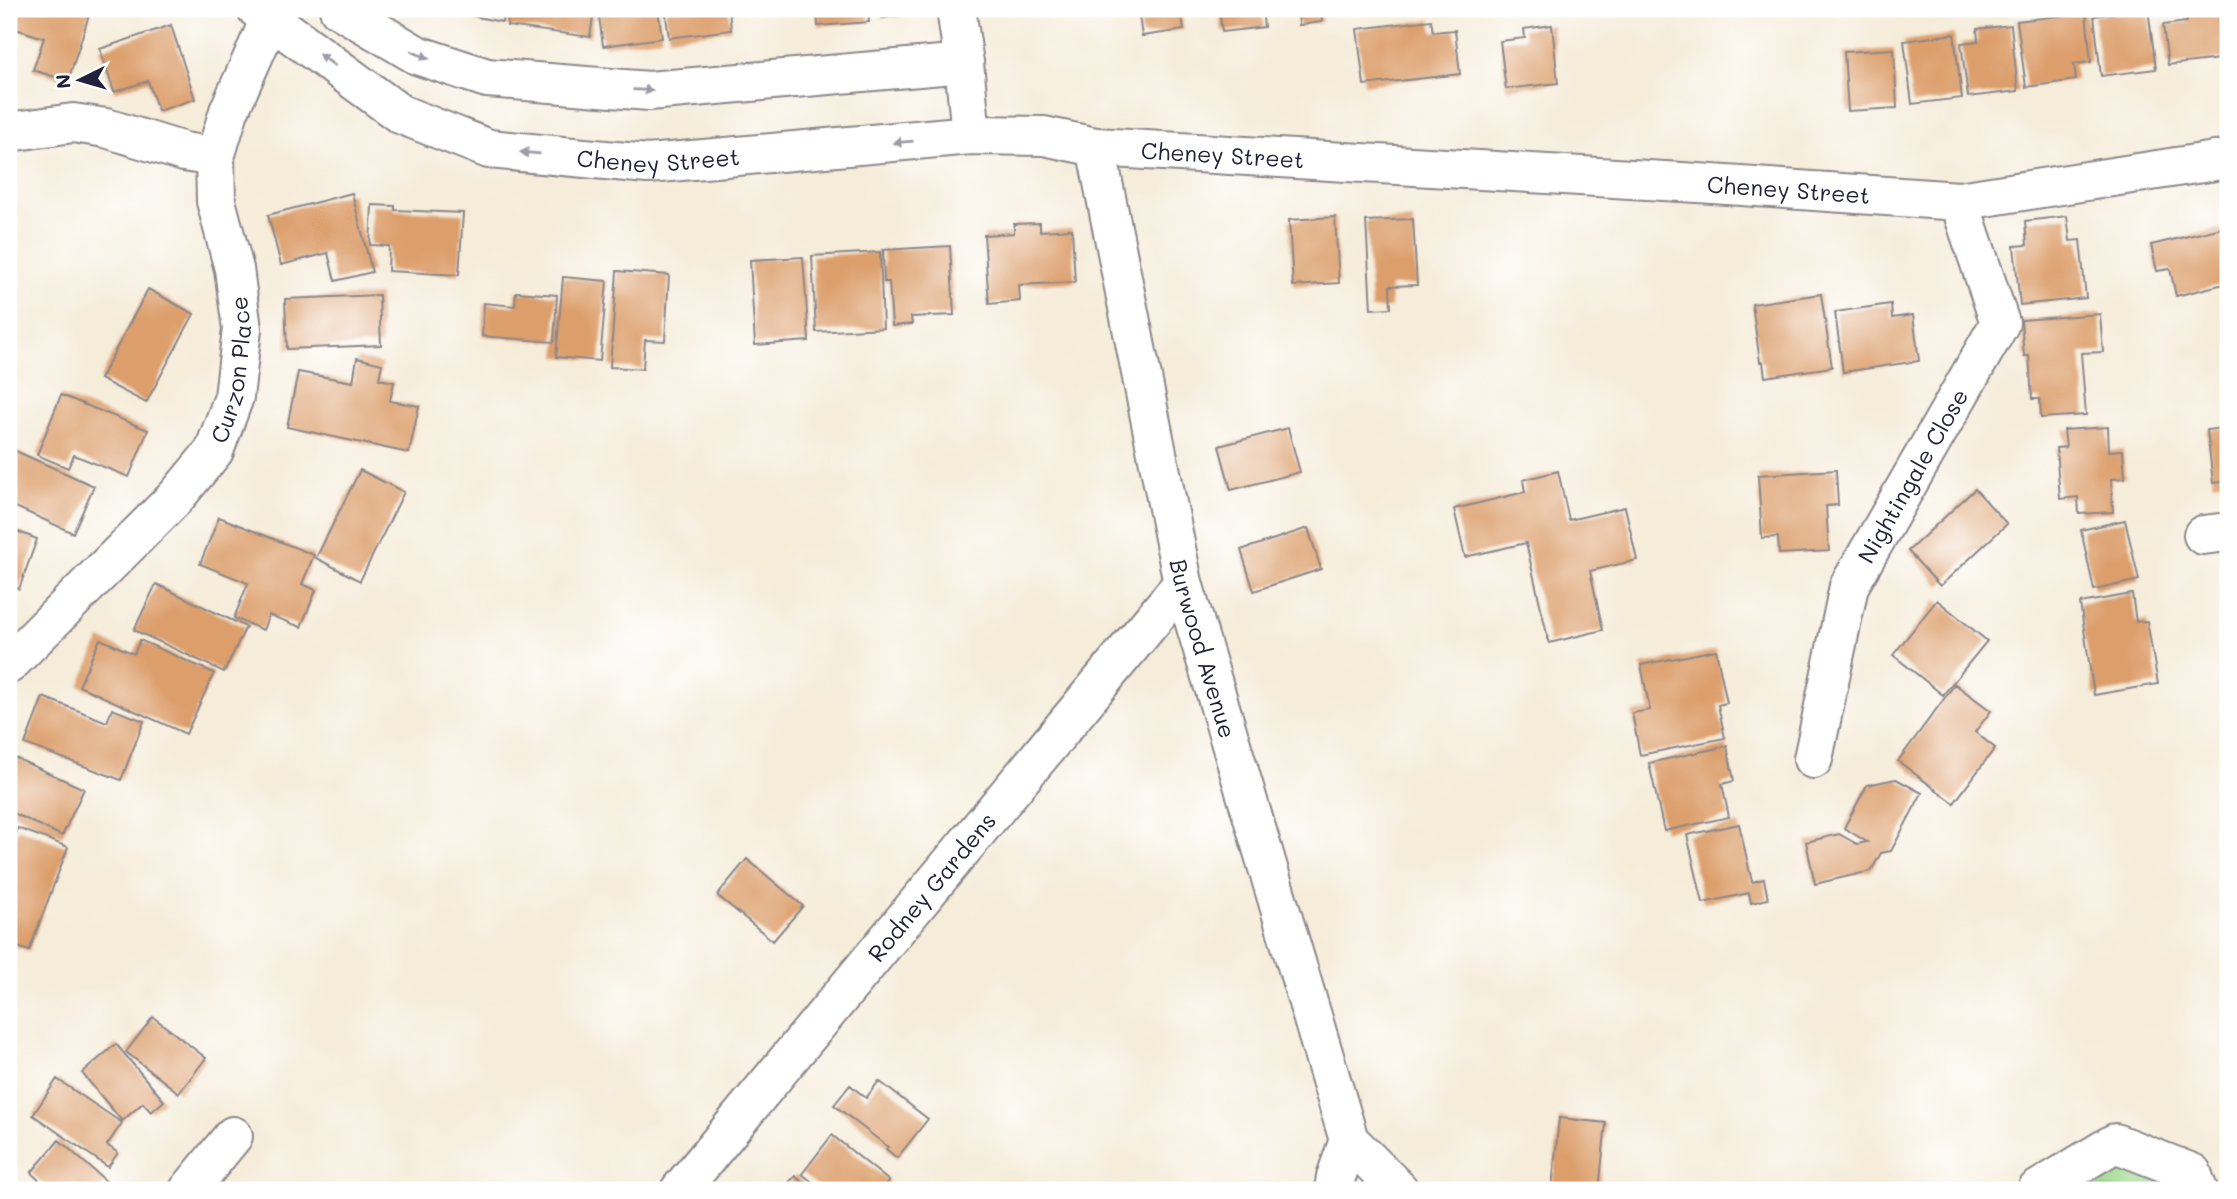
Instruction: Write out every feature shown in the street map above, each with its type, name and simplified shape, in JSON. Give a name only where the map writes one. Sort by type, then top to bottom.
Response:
[{"type":"street","points":[[339,9],[417,55],[487,78],[649,90],[964,62]]},
{"type":"street","points":[[956,9],[971,135]]},
{"type":"street","name":"Cheney Street","points":[[268,12],[400,114],[489,149],[648,164],[971,135],[1044,136],[1097,147],[1709,183],[1959,201],[2228,159]]},
{"type":"street","name":"Curzon Place","points":[[9,664],[176,496],[214,451],[234,397],[242,329],[234,269],[216,201],[215,157],[229,111],[268,12]]},
{"type":"street","points":[[9,132],[74,123],[106,128],[172,148],[215,157]]},
{"type":"street","name":"Burwood Avenue","points":[[1097,147],[1183,583],[1349,1140],[1399,1190]]},
{"type":"street","name":"Nightingale Close","points":[[1813,760],[1849,586],[2000,323],[1959,201]]},
{"type":"street","name":"Rodney Gardens","points":[[680,1190],[1183,583]]},
{"type":"street","points":[[189,1190],[233,1136]]},
{"type":"street","points":[[1334,1190],[1349,1140]]},
{"type":"street","points":[[2037,1190],[2115,1143],[2192,1173],[2199,1190]]},
{"type":"green space","points":[[2117,1162],[2184,1190],[2078,1190],[2070,1187]]},
{"type":"building","points":[[12,9],[91,9],[68,81],[33,70],[44,38],[9,27]]},
{"type":"building","points":[[457,9],[505,9],[502,22],[457,13]]},
{"type":"building","points":[[509,9],[594,10],[590,37],[507,26]]},
{"type":"building","points":[[598,9],[658,9],[662,38],[603,46]]},
{"type":"building","points":[[665,9],[729,9],[731,30],[669,38]]},
{"type":"building","points":[[817,9],[868,9],[869,22],[818,26]]},
{"type":"building","points":[[881,9],[926,9],[927,12],[882,18]]},
{"type":"building","points":[[1138,9],[1181,9],[1184,30],[1142,36]]},
{"type":"building","points":[[1219,9],[1262,9],[1264,27],[1222,32]]},
{"type":"building","points":[[1273,9],[1321,9],[1322,22],[1299,25],[1298,13],[1274,16]]},
{"type":"building","points":[[2148,9],[2156,69],[2101,76],[2094,16]]},
{"type":"building","points":[[2185,9],[2228,9],[2228,58],[2168,65],[2163,25],[2187,22]]},
{"type":"building","points":[[2086,13],[2091,62],[2074,64],[2076,80],[2026,87],[2017,21]]},
{"type":"building","points":[[1431,20],[1433,32],[1455,30],[1460,74],[1364,85],[1357,29]]},
{"type":"building","points":[[171,25],[195,99],[158,111],[148,81],[114,92],[100,49]]},
{"type":"building","points":[[1552,25],[1558,83],[1506,89],[1500,41],[1525,38],[1524,29]]},
{"type":"building","points":[[2011,25],[2018,91],[1968,97],[1961,43],[1978,41],[1977,29]]},
{"type":"building","points":[[1954,34],[1962,98],[1912,104],[1904,41]]},
{"type":"building","points":[[1894,49],[1897,108],[1848,111],[1844,52]]},
{"type":"building","points":[[352,193],[372,272],[335,281],[328,253],[281,265],[268,215]]},
{"type":"building","points":[[372,205],[395,206],[395,210],[463,213],[459,275],[388,271],[389,246],[370,245]]},
{"type":"building","points":[[2067,216],[2070,241],[2080,240],[2086,298],[2020,305],[2014,246],[2027,245],[2025,221]]},
{"type":"building","points":[[1335,217],[1339,283],[1293,286],[1289,220]]},
{"type":"building","points":[[1413,219],[1417,285],[1390,286],[1391,308],[1371,309],[1366,221]]},
{"type":"building","points":[[1040,223],[1040,231],[1072,229],[1075,282],[1019,285],[1020,301],[989,304],[984,235],[1014,233],[1014,224]]},
{"type":"building","points":[[2222,228],[2228,253],[2228,283],[2176,296],[2170,269],[2157,271],[2151,245]]},
{"type":"building","points":[[950,246],[954,315],[911,317],[912,324],[892,326],[889,282],[884,282],[883,250]]},
{"type":"building","points":[[880,252],[883,328],[816,332],[812,256]]},
{"type":"building","points":[[803,257],[809,341],[755,345],[750,260]]},
{"type":"building","points":[[617,271],[669,275],[665,341],[645,340],[643,369],[610,367]]},
{"type":"building","points":[[563,277],[607,281],[600,361],[556,357]]},
{"type":"building","points":[[148,289],[194,314],[146,403],[100,379]]},
{"type":"building","points":[[516,292],[557,295],[554,342],[482,336],[484,303],[515,306]]},
{"type":"building","points":[[1821,294],[1832,367],[1765,377],[1763,362],[1760,362],[1752,304]]},
{"type":"building","points":[[379,295],[381,345],[287,349],[285,299]]},
{"type":"building","points":[[1891,304],[1892,318],[1913,315],[1919,361],[1843,372],[1835,312]]},
{"type":"building","points":[[2100,314],[2103,352],[2081,353],[2086,415],[2041,418],[2040,399],[2032,399],[2029,356],[2024,356],[2021,320]]},
{"type":"building","points":[[357,358],[382,364],[379,379],[394,382],[390,401],[419,406],[409,453],[287,427],[298,372],[353,382]]},
{"type":"building","points":[[61,395],[148,430],[129,477],[74,455],[68,468],[37,455]]},
{"type":"building","points":[[2108,427],[2109,451],[2123,450],[2125,478],[2111,479],[2113,512],[2079,514],[2078,497],[2060,499],[2056,448],[2066,447],[2064,430]]},
{"type":"building","points":[[2228,427],[2228,481],[2213,483],[2207,430]]},
{"type":"building","points":[[1288,428],[1300,472],[1231,490],[1219,446]]},
{"type":"building","points":[[9,448],[94,486],[73,533],[9,504]]},
{"type":"building","points":[[360,470],[404,492],[360,581],[316,558]]},
{"type":"building","points":[[1836,470],[1838,505],[1826,506],[1829,551],[1779,554],[1778,537],[1762,538],[1758,475]]},
{"type":"building","points":[[1558,471],[1569,520],[1625,507],[1637,560],[1590,571],[1603,630],[1549,643],[1526,543],[1465,557],[1454,509],[1525,492],[1523,480]]},
{"type":"building","points":[[1975,489],[2007,524],[1940,586],[1908,551]]},
{"type":"building","points":[[219,517],[314,555],[302,584],[316,590],[301,627],[269,615],[263,630],[234,618],[248,583],[200,564]]},
{"type":"building","points":[[2125,520],[2139,580],[2094,590],[2081,530]]},
{"type":"building","points":[[9,528],[37,539],[19,589],[9,585]]},
{"type":"building","points":[[1308,528],[1321,569],[1254,591],[1241,550]]},
{"type":"building","points":[[156,584],[246,627],[224,672],[134,630]]},
{"type":"building","points":[[2132,594],[2136,622],[2147,621],[2158,684],[2094,695],[2080,603]]},
{"type":"building","points":[[1937,600],[1987,641],[1943,695],[1893,655]]},
{"type":"building","points":[[100,639],[134,654],[140,640],[214,673],[186,734],[79,686]]},
{"type":"building","points":[[1716,650],[1727,703],[1718,705],[1725,738],[1640,755],[1632,713],[1650,710],[1641,665]]},
{"type":"building","points":[[1955,684],[1991,711],[1975,732],[1995,748],[1954,803],[1898,761]]},
{"type":"building","points":[[43,697],[107,722],[112,709],[144,721],[121,780],[25,744]]},
{"type":"building","points":[[1727,746],[1734,781],[1722,784],[1729,817],[1664,831],[1649,763]]},
{"type":"building","points":[[9,755],[84,789],[62,836],[9,811]]},
{"type":"building","points":[[1896,779],[1922,793],[1891,851],[1881,853],[1871,871],[1815,884],[1806,842],[1839,834],[1857,844],[1867,842],[1844,828],[1867,785]]},
{"type":"building","points":[[1739,824],[1752,882],[1764,879],[1768,899],[1751,903],[1749,893],[1703,903],[1687,835]]},
{"type":"building","points":[[18,828],[68,847],[29,951],[9,944],[9,853]]},
{"type":"building","points":[[747,859],[803,906],[773,941],[717,895]]},
{"type":"building","points":[[153,1017],[206,1058],[179,1093],[126,1052]]},
{"type":"building","points":[[116,1044],[164,1101],[151,1112],[143,1103],[122,1121],[82,1073]]},
{"type":"building","points":[[57,1079],[122,1123],[107,1145],[118,1153],[108,1167],[33,1115]]},
{"type":"building","points":[[879,1081],[928,1119],[897,1158],[886,1149],[888,1147],[834,1105],[850,1085],[866,1098]]},
{"type":"building","points":[[1559,1118],[1606,1123],[1599,1190],[1552,1188]]},
{"type":"building","points":[[832,1135],[889,1181],[882,1190],[823,1190],[802,1174]]},
{"type":"building","points":[[59,1140],[107,1182],[100,1190],[50,1190],[31,1173]]},
{"type":"building","points":[[795,1176],[811,1190],[782,1190]]}]
